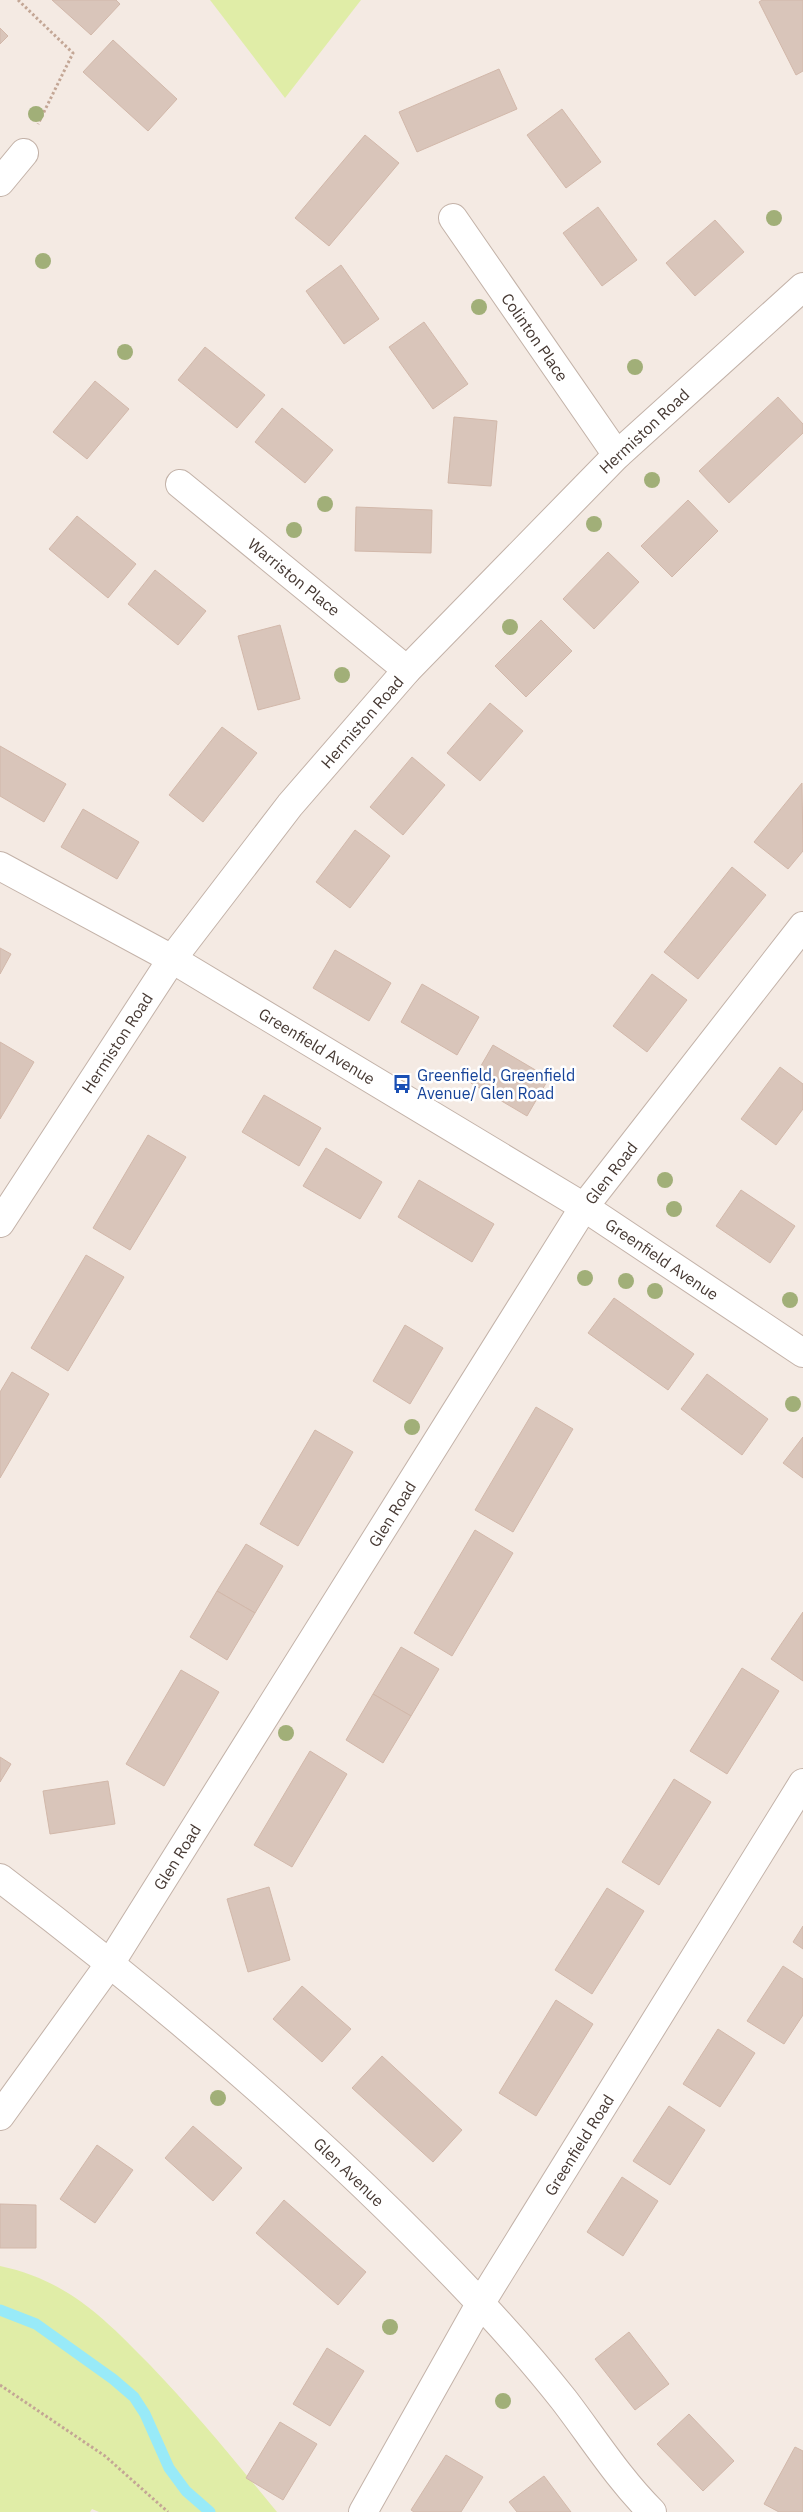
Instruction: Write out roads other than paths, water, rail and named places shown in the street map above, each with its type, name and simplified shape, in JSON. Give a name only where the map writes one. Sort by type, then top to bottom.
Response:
[{"type":"street","points":[[0,182],[24,153]]},
{"type":"street","name":"Colinton Place","points":[[453,218],[617,455]]},
{"type":"street","name":"Hermiston Road","points":[[0,1223],[172,959],[290,805],[407,670],[617,455],[803,287]]},
{"type":"street","name":"Warriston Place","points":[[180,484],[407,670]]},
{"type":"street","name":"Greenfield Avenue","points":[[0,866],[172,959],[584,1207],[803,1353]]},
{"type":"street","name":"Glen Road","points":[[0,2116],[111,1962],[584,1207],[803,926]]},
{"type":"street","name":"Greenfield Road","points":[[363,2512],[480,2304],[803,1783]]},
{"type":"street","name":"Glen Avenue","points":[[0,1878],[111,1962],[329,2151],[480,2304],[563,2400],[630,2490],[652,2512]]},
{"type":"waterway","points":[[0,2310],[36,2324],[113,2379],[134,2397],[145,2414],[169,2468],[186,2491],[210,2512]]},
{"type":"place","name":"Greenfield, Greenfield Avenue/ Glen Road","points":[[402,1084]]}]
